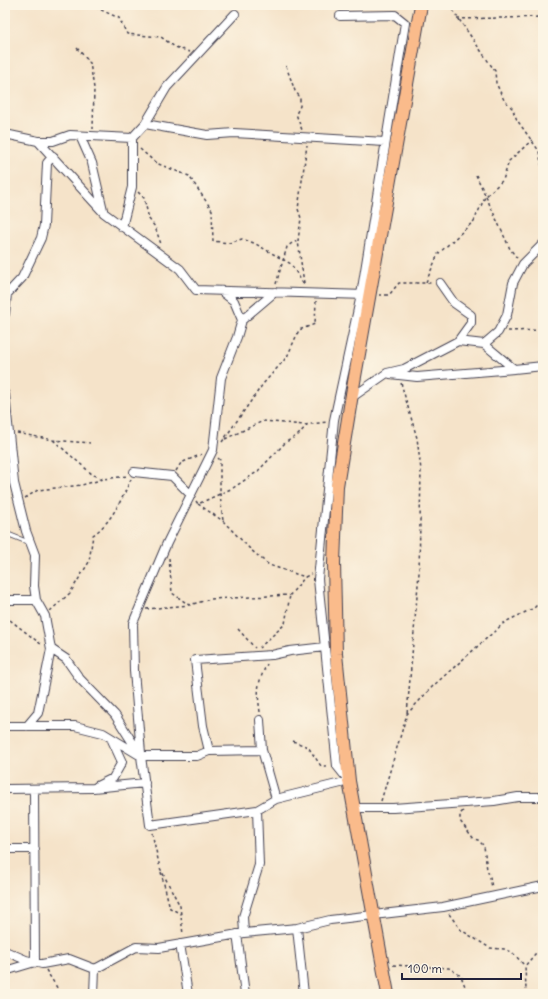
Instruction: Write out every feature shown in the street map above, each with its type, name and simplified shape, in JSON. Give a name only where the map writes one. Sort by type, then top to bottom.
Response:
[{"type":"main road","points":[[388,994],[382,968],[349,780],[336,654],[334,563],[337,486],[365,295],[421,5]]},
{"type":"street","points":[[122,227],[132,187],[132,138],[145,124],[167,87],[235,14]]},
{"type":"street","points":[[221,291],[234,301],[242,320],[238,337],[220,378],[213,450],[167,543],[133,623],[134,671],[150,825],[257,810],[276,799],[349,780],[337,766],[318,579],[334,420],[365,295],[385,142],[405,23],[395,15],[340,16]]},
{"type":"street","points":[[145,124],[207,136],[234,133],[385,142]]},
{"type":"street","points":[[5,134],[38,141],[53,142],[70,135],[132,138]]},
{"type":"street","points":[[80,136],[92,163],[104,213]]},
{"type":"street","points":[[38,141],[104,213],[180,269],[196,290],[365,295]]},
{"type":"street","points":[[5,314],[6,292],[22,278],[41,238],[44,225],[47,163],[53,156]]},
{"type":"street","points":[[484,344],[498,332],[507,315],[513,283],[522,264],[543,244]]},
{"type":"street","points":[[351,398],[387,373],[404,369],[458,341],[471,323],[471,315],[454,303],[440,283]]},
{"type":"street","points":[[242,320],[275,292]]},
{"type":"street","points":[[458,341],[484,344],[514,369]]},
{"type":"street","points":[[387,373],[399,376],[417,377],[543,366]]},
{"type":"street","points":[[5,394],[14,483],[30,543],[35,555],[34,586],[36,600],[45,616],[50,649],[38,713],[28,726]]},
{"type":"street","points":[[134,472],[172,476],[190,494]]},
{"type":"street","points":[[5,600],[36,600]]},
{"type":"street","points":[[209,751],[203,726],[195,660],[272,655],[290,651],[325,647]]},
{"type":"street","points":[[50,649],[66,659],[80,679],[115,715],[142,756]]},
{"type":"street","points":[[38,713],[46,726]]},
{"type":"street","points":[[260,720],[262,750],[276,799]]},
{"type":"street","points":[[5,726],[75,726],[103,733],[142,756],[197,756],[209,751],[262,750]]},
{"type":"street","points":[[93,788],[112,778],[122,762],[111,737]]},
{"type":"street","points":[[5,789],[93,788],[145,783]]},
{"type":"street","points":[[34,789],[38,963]]},
{"type":"street","points":[[354,808],[379,808],[494,801],[518,797],[543,797]]},
{"type":"street","points":[[245,994],[241,933],[243,916],[259,865],[257,810]]},
{"type":"street","points":[[5,849],[35,849]]},
{"type":"street","points":[[5,971],[38,963],[69,959],[95,969],[136,947],[159,948],[241,933],[297,928],[330,920],[443,907],[490,898],[520,889],[543,886]]},
{"type":"street","points":[[297,928],[304,994]]},
{"type":"street","points":[[181,944],[188,994]]},
{"type":"street","points":[[5,951],[38,963]]},
{"type":"street","points":[[94,994],[95,969]]},
{"type":"lane","points":[[5,532],[30,543]]},
{"type":"path","points":[[90,5],[119,18],[127,34],[161,37],[175,47],[197,55]]},
{"type":"path","points":[[449,5],[457,19],[495,71],[496,83],[504,100],[512,108],[517,120],[540,151],[540,166],[543,173]]},
{"type":"path","points":[[457,19],[543,17]]},
{"type":"path","points":[[77,48],[90,63],[94,88],[93,136]]},
{"type":"path","points":[[132,138],[135,145],[156,163],[190,176],[212,210],[213,240],[229,243],[242,239],[254,243],[282,261],[291,264],[304,286],[298,241],[301,218],[298,209],[307,144],[296,114],[300,106],[300,97],[295,91],[286,66]]},
{"type":"path","points":[[426,282],[438,254],[474,221],[485,197],[503,180],[508,161],[532,140]]},
{"type":"path","points":[[476,175],[510,249],[522,264]]},
{"type":"path","points":[[132,187],[144,198],[149,220],[155,227],[166,259]]},
{"type":"path","points":[[275,292],[282,261],[287,247],[298,241]]},
{"type":"path","points":[[365,295],[389,295],[399,283],[440,283]]},
{"type":"path","points":[[172,476],[181,463],[213,450],[223,440],[263,384],[287,357],[299,330],[315,324],[316,293]]},
{"type":"path","points":[[498,332],[543,330]]},
{"type":"path","points":[[379,808],[407,714],[419,573],[421,470],[417,438],[399,376]]},
{"type":"path","points":[[223,440],[236,432],[263,421],[307,425],[334,420]]},
{"type":"path","points":[[7,423],[19,434],[54,440],[90,443]]},
{"type":"path","points":[[198,504],[220,494],[257,472],[286,442],[298,435],[307,425]]},
{"type":"path","points":[[54,440],[93,475],[104,479]]},
{"type":"path","points":[[213,450],[220,460],[220,494],[223,521]]},
{"type":"path","points":[[19,501],[38,490],[82,485],[104,479],[124,477],[134,472]]},
{"type":"path","points":[[45,616],[70,593],[88,562],[93,535],[102,529],[119,502],[134,472]]},
{"type":"path","points":[[190,494],[198,504],[223,521],[268,565],[305,577]]},
{"type":"path","points":[[167,543],[172,593],[189,605]]},
{"type":"path","points":[[238,629],[256,650],[285,624],[290,596],[305,577],[319,569]]},
{"type":"path","points":[[139,610],[189,605],[211,599],[290,596]]},
{"type":"path","points":[[407,714],[433,686],[505,622],[534,608],[543,599]]},
{"type":"path","points":[[10,620],[36,642],[50,649]]},
{"type":"path","points":[[260,720],[257,689],[260,678],[272,655]]},
{"type":"path","points":[[293,741],[308,747],[321,766],[337,766]]},
{"type":"path","points":[[465,809],[460,814],[460,821],[474,839],[478,840],[484,846],[487,870],[492,885],[490,898]]},
{"type":"path","points":[[150,825],[170,908],[181,914]]},
{"type":"path","points":[[160,868],[180,906],[181,944]]},
{"type":"path","points":[[443,907],[461,930],[490,948],[504,949],[512,952],[525,966],[526,990],[524,994]]},
{"type":"path","points":[[525,966],[535,954],[543,950]]},
{"type":"path","points":[[38,963],[61,994]]},
{"type":"path","points":[[382,968],[396,964],[449,968],[461,976],[468,994]]}]
